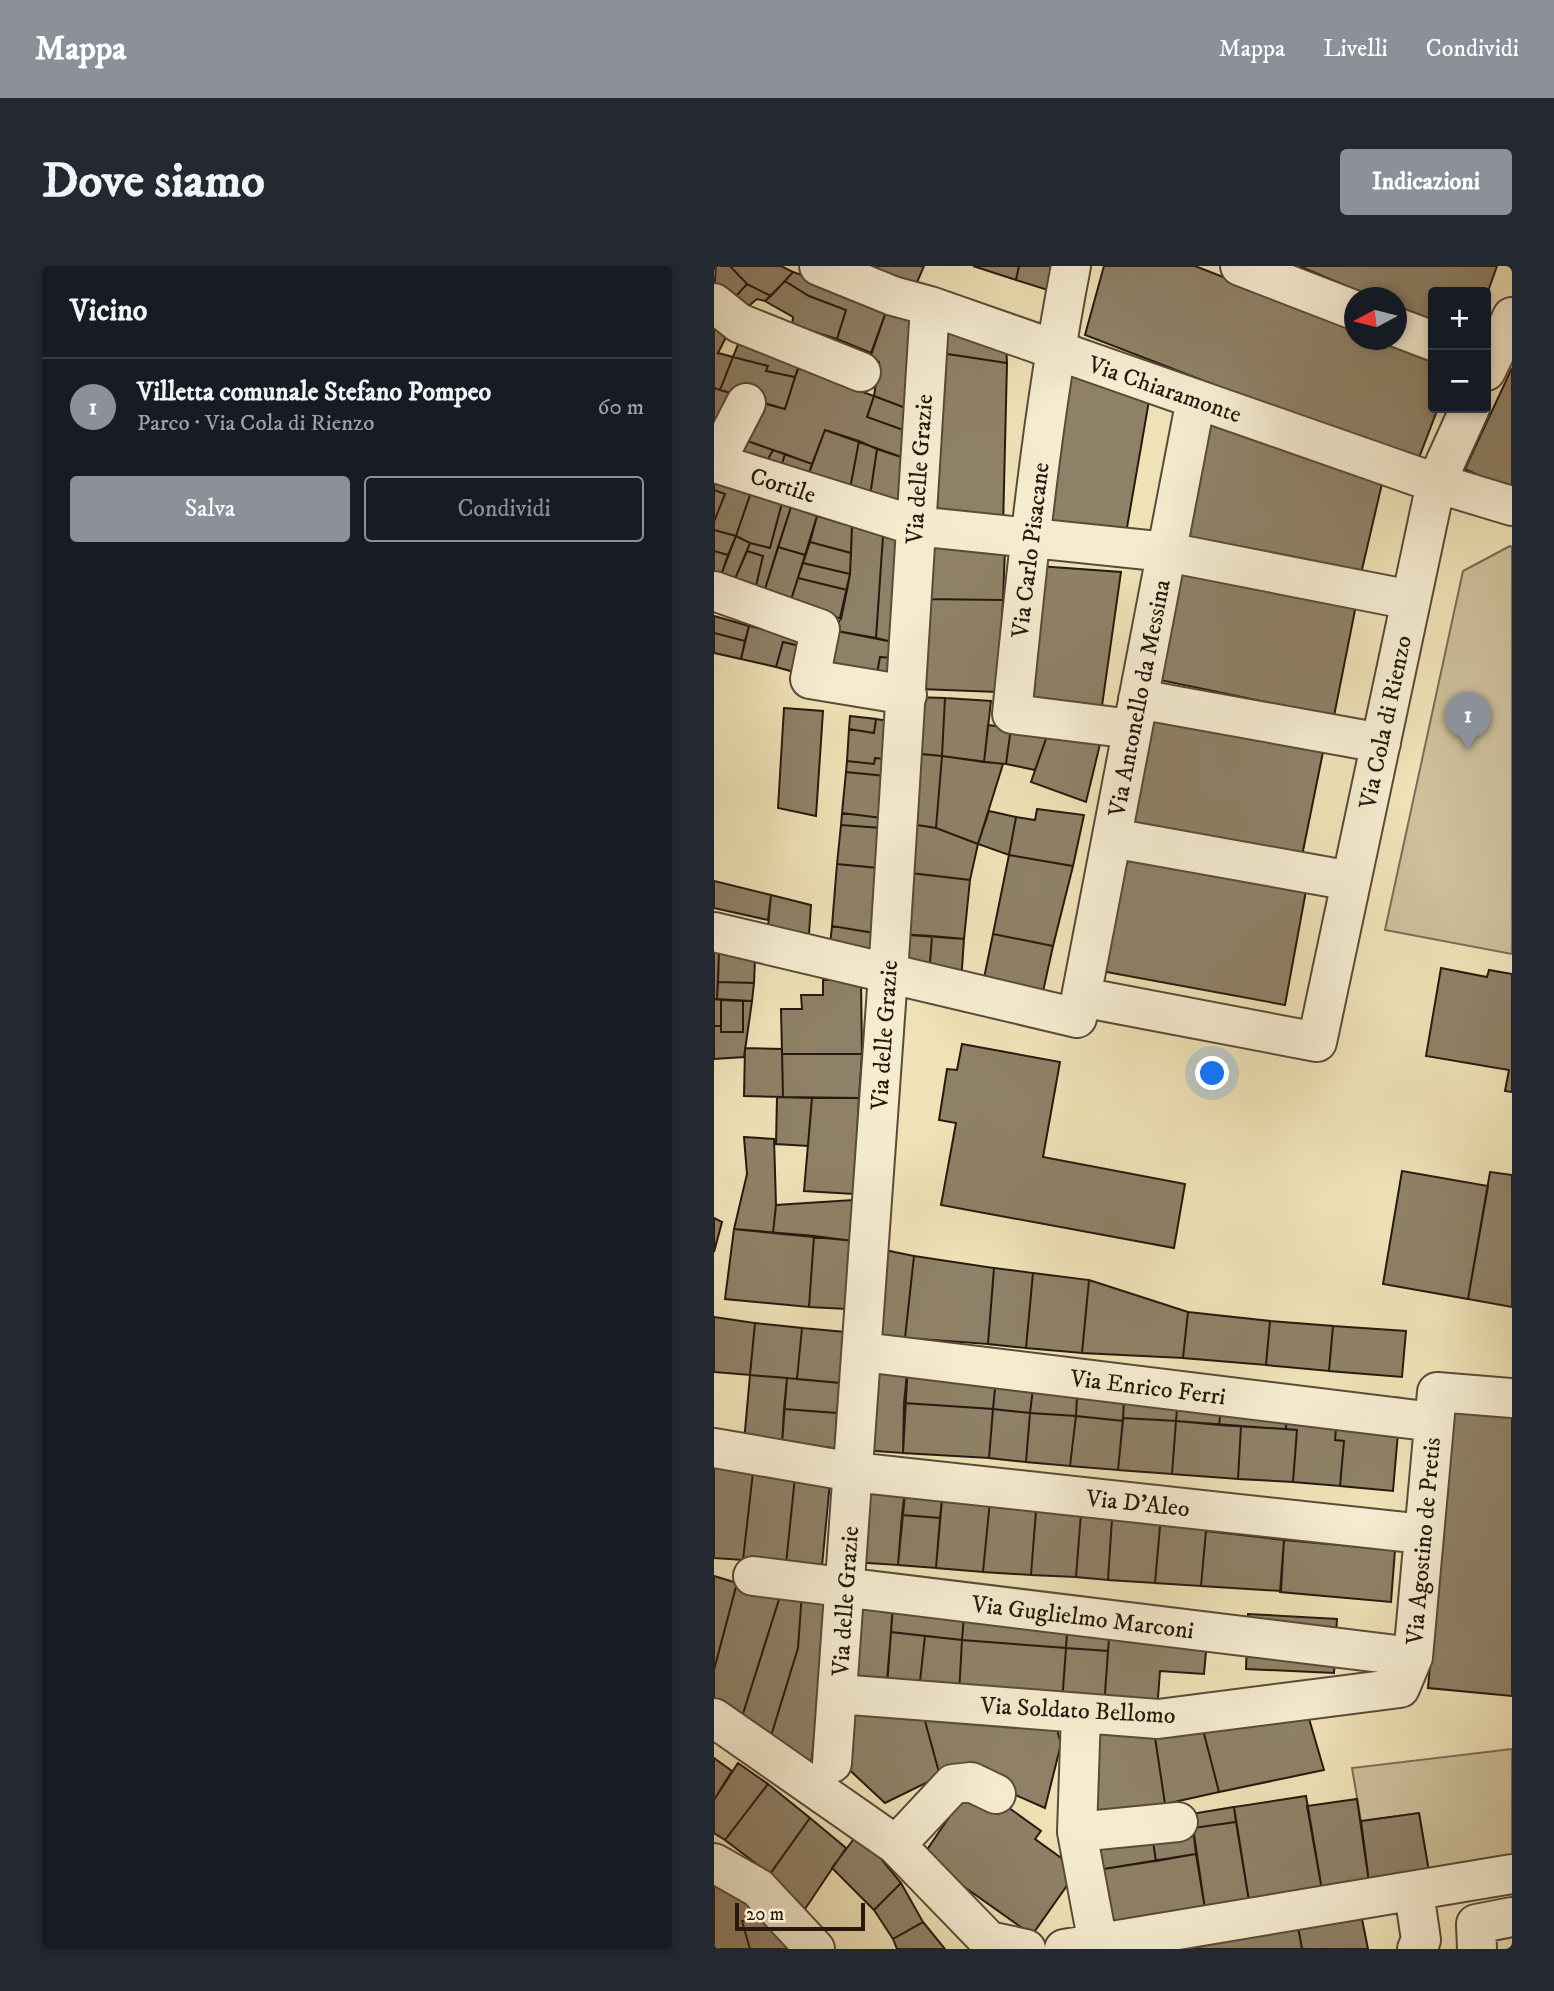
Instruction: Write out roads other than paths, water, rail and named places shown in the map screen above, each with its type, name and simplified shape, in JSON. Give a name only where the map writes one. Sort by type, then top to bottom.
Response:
[{"type":"street","name":"Via Chiaramonte","points":[[820,266],[893,296],[930,306],[1436,483],[1512,506]]},
{"type":"street","name":"Via Carlo Pisacane","points":[[1071,266],[1054,351],[1030,538],[1012,714],[1135,714]]},
{"type":"street","points":[[1240,266],[1344,306]]},
{"type":"street","points":[[714,303],[739,323],[861,372]]},
{"type":"street","name":"Via delle Grazie","points":[[832,1763],[863,1352],[930,306]]},
{"type":"street","points":[[1491,357],[1512,317]]},
{"type":"street","points":[[1407,331],[1428,339]]},
{"type":"street","name":"Via Antonello da Messina","points":[[1081,997],[1196,399]]},
{"type":"street","name":"Cortile","points":[[746,402],[715,463],[916,526]]},
{"type":"street","name":"Via Cola di Rienzo","points":[[1081,997],[1317,1042],[1436,483],[1468,413]]},
{"type":"street","points":[[916,526],[1167,552],[1411,600]]},
{"type":"street","points":[[714,591],[820,629],[810,679],[906,695]]},
{"type":"street","points":[[1135,714],[1381,743]]},
{"type":"street","points":[[1112,838],[1351,881]]},
{"type":"street","points":[[714,933],[1077,1018],[1081,997]]},
{"type":"street","name":"Via Enrico Ferri","points":[[863,1352],[1436,1407],[1512,1398]]},
{"type":"street","name":"Via Agostino de Pretis","points":[[1407,1673],[1436,1407]]},
{"type":"street","name":"Via D'Aleo","points":[[714,1448],[853,1472],[1423,1534]]},
{"type":"street","name":"Via Guglielmo Marconi","points":[[752,1576],[1407,1673]]},
{"type":"street","name":"Via Soldato Bellomo","points":[[838,1694],[1158,1719],[1407,1673]]},
{"type":"street","points":[[1081,1713],[1077,1832],[1081,1947],[1512,1874]]},
{"type":"street","points":[[714,1718],[896,1845],[989,1945],[1026,1949]]},
{"type":"street","points":[[896,1845],[953,1784],[971,1782],[996,1794]]},
{"type":"street","points":[[1077,1832],[1178,1822]]},
{"type":"street","points":[[714,1863],[758,1888],[815,1949]]},
{"type":"street","points":[[1414,1892],[1421,1940],[1417,1949]]},
{"type":"street","points":[[1477,1949],[1475,1924],[1512,1917]]},
{"type":"place","name":"Villetta comunale Stefano Pompeo","points":[[1468,750]]}]
